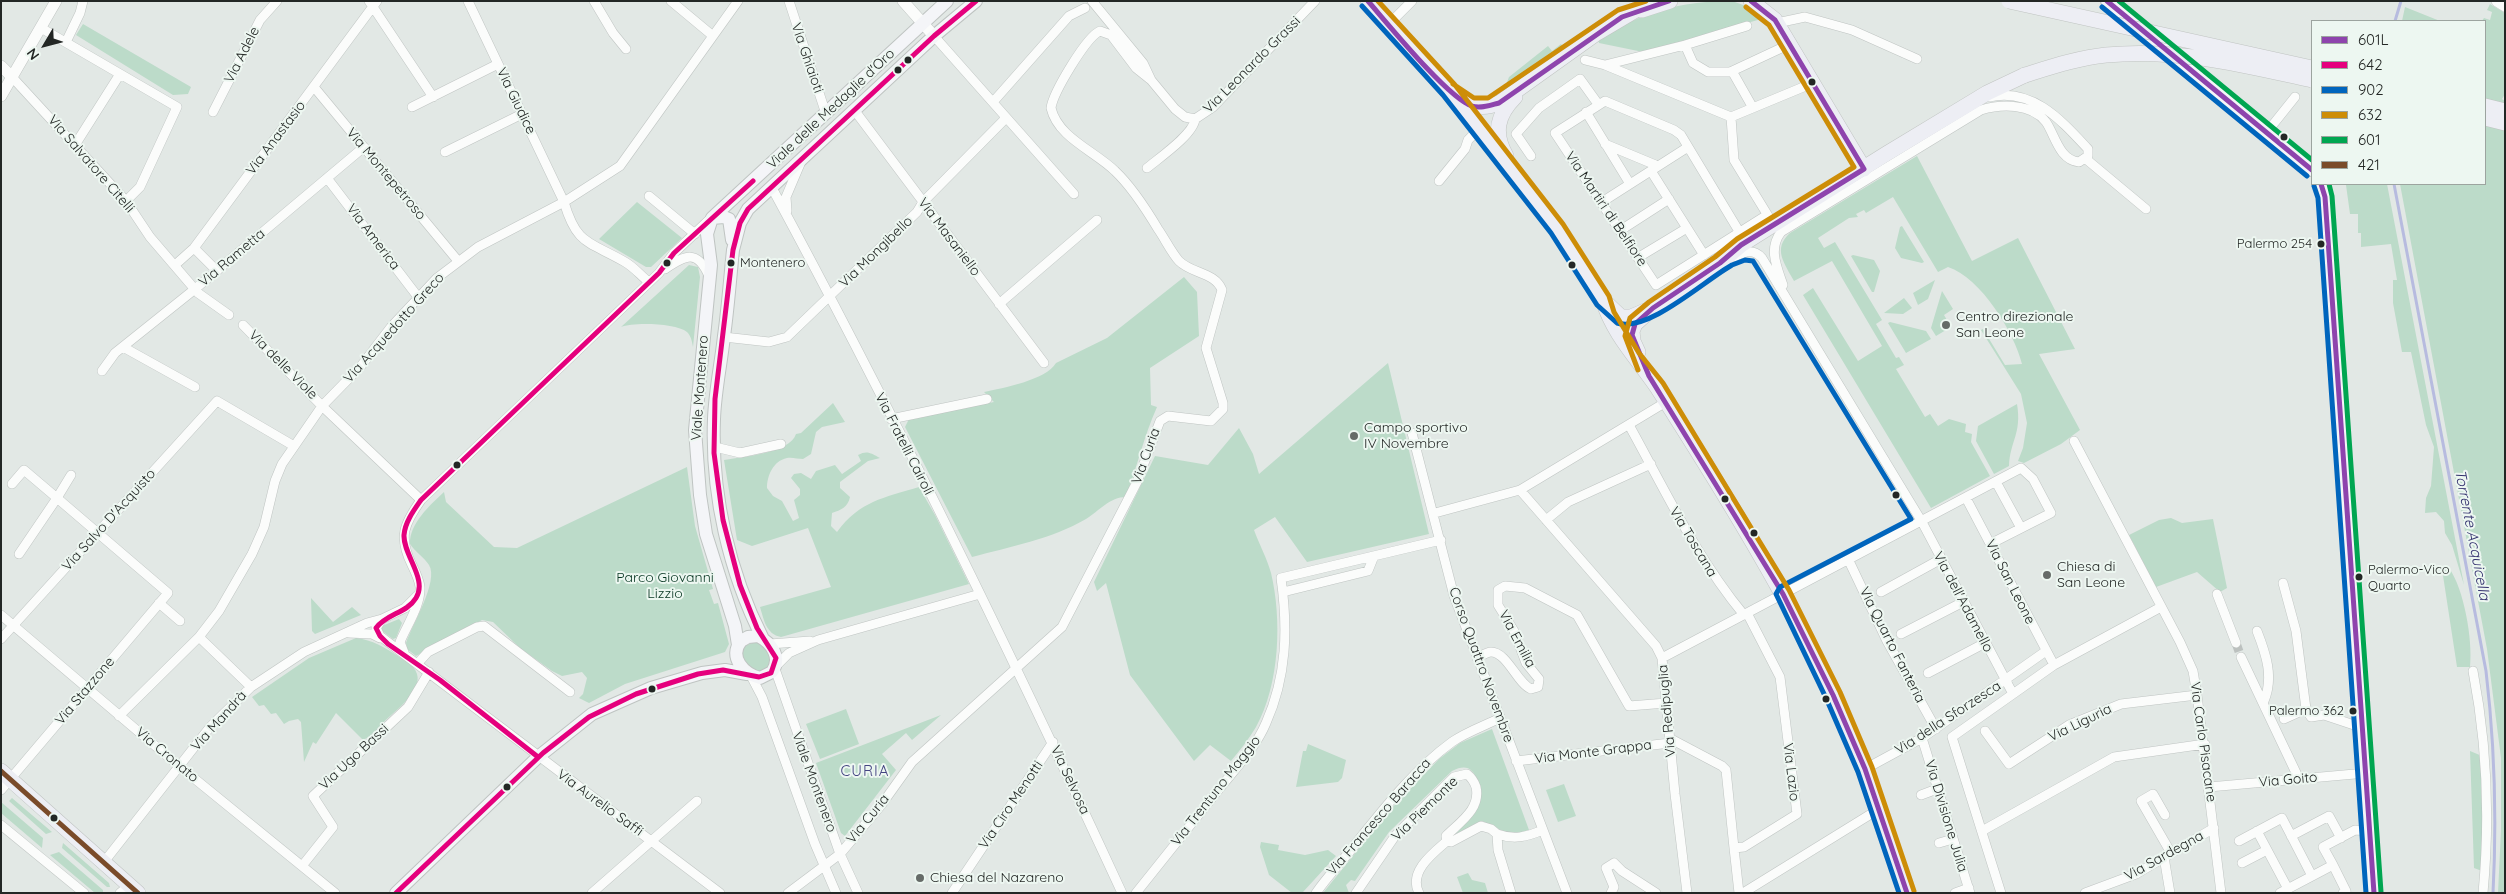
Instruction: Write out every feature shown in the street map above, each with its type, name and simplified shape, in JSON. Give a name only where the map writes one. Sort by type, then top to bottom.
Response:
[{"type":"main road","name":"Viale delle Medaglie d'Oro","points":[[712,218],[948,1]]},
{"type":"main road","name":"Viale delle Medaglie d'Oro","points":[[740,224],[748,209],[934,36],[976,1]]},
{"type":"main road","points":[[1368,1],[1449,90],[1478,130],[1557,229],[1603,300],[1621,317],[1630,317],[1653,308]]},
{"type":"main road","points":[[1449,90],[1472,106],[1483,107],[1498,103],[1622,17],[1651,1]]},
{"type":"main road","points":[[1622,17],[1670,1]]},
{"type":"main road","points":[[1751,1],[1770,14],[1777,23],[1864,169]]},
{"type":"main road","points":[[2008,1],[2311,68]]},
{"type":"main road","points":[[2107,1],[2311,169]]},
{"type":"main road","points":[[1649,376],[1632,335],[1635,324],[1653,308],[1720,263],[1770,220],[1864,169],[1972,102],[2025,75],[2064,63],[2105,56],[2150,53],[2195,56],[2311,80]]},
{"type":"main road","points":[[1515,174],[1499,142],[1498,128],[1504,110],[1530,81]]},
{"type":"main road","points":[[2486,106],[2505,111]]},
{"type":"main road","points":[[2486,118],[2505,123]]},
{"type":"main road","points":[[2321,185],[2325,197],[2374,893]]},
{"type":"main road","points":[[712,218],[724,216],[731,221],[733,250]]},
{"type":"main road","name":"Viale Montenero","points":[[712,218],[707,234],[711,265],[696,416],[699,486],[706,534],[735,626],[737,647]]},
{"type":"main road","name":"Viale Montenero","points":[[740,224],[733,250],[716,395],[714,447],[724,530],[736,573],[767,642]]},
{"type":"main road","points":[[1603,300],[1607,315],[1633,357],[1649,376],[1666,402],[1783,594],[1833,695],[1865,770],[1880,808],[1907,893]]},
{"type":"main road","points":[[396,893],[538,757],[592,714],[652,688],[702,673],[725,670],[764,677],[776,667],[776,656],[767,642],[758,636],[748,637],[722,662],[702,673]]},
{"type":"main road","points":[[737,647],[739,664],[749,675]]},
{"type":"main road","points":[[4,780],[104,862],[129,890]]},
{"type":"street","points":[[1,96],[56,1]]},
{"type":"street","name":"Via Adele","points":[[213,112],[260,20],[276,1]]},
{"type":"street","name":"Via Giudice","points":[[468,1],[564,202],[571,223],[580,236],[606,254],[626,262],[649,282]]},
{"type":"street","points":[[594,1],[613,33],[626,49]]},
{"type":"street","points":[[671,1],[713,36]]},
{"type":"street","name":"Via Acquedotto Greco","points":[[120,716],[199,637],[219,611],[252,554],[264,527],[275,481],[282,464],[322,406],[361,366],[418,297],[458,261],[478,247],[564,202],[620,166],[738,1]]},
{"type":"street","name":"Via Ghiaioti","points":[[789,1],[826,114]]},
{"type":"street","points":[[903,1],[1074,194]]},
{"type":"street","name":"Via Leonardo Grassi","points":[[1092,1],[1143,63],[1151,80],[1180,114],[1195,119],[1213,107],[1315,1]]},
{"type":"street","points":[[1390,23],[1412,1]]},
{"type":"street","points":[[2497,1],[2505,6]]},
{"type":"street","points":[[66,42],[80,13],[82,3]]},
{"type":"street","points":[[373,3],[433,97]]},
{"type":"street","name":"Via Anastasio","points":[[174,265],[194,248],[314,87],[373,3]]},
{"type":"street","points":[[992,102],[1069,16],[1085,8]]},
{"type":"street","points":[[1777,23],[1805,17],[1852,30],[1917,59]]},
{"type":"street","points":[[1605,65],[1685,45],[1747,26]]},
{"type":"street","points":[[41,28],[177,108],[140,187],[126,201]]},
{"type":"street","name":"Via Curia","points":[[788,893],[840,854],[882,804],[912,762],[1017,668],[1067,620],[1138,482],[1160,421],[1168,416],[1211,421],[1222,409],[1223,403],[1206,348],[1222,290],[1219,284],[1213,278],[1180,261],[1116,172],[1070,136],[1052,113],[1052,103],[1063,80],[1094,34],[1100,31],[1107,32],[1136,68],[1151,80]]},
{"type":"street","points":[[1685,45],[1693,62],[1708,72],[1732,71],[1790,44]]},
{"type":"street","points":[[1585,60],[1605,65],[1731,117],[1814,83]]},
{"type":"street","points":[[412,107],[498,64]]},
{"type":"street","name":"Via Salvatore Citelli","points":[[1,66],[126,201],[150,237],[195,289]]},
{"type":"street","points":[[1732,71],[1753,108]]},
{"type":"street","points":[[75,145],[120,74]]},
{"type":"street","points":[[1532,156],[1516,134],[1539,108],[1580,79],[1598,104]]},
{"type":"street","name":"Via Montepetroso","points":[[314,87],[458,261]]},
{"type":"street","points":[[1972,102],[2004,95],[2035,102],[2055,116],[2088,149],[2086,159]]},
{"type":"street","points":[[2267,132],[2296,97]]},
{"type":"street","points":[[1630,184],[1586,112],[1605,101],[1671,128],[1680,136],[1740,233]]},
{"type":"street","points":[[1787,299],[1775,260],[1774,246],[1778,236],[1786,227],[1973,114],[1991,107],[2010,106],[2031,112],[2045,121],[2057,145],[2064,153],[2075,161],[2086,159]]},
{"type":"street","name":"Via Masaniello","points":[[855,111],[1044,363]]},
{"type":"street","name":"Via Martiri di Belfiore","points":[[1586,112],[1555,133],[1656,285],[1704,255]]},
{"type":"street","points":[[445,152],[522,114]]},
{"type":"street","points":[[1605,144],[1655,168],[1669,200],[1704,255],[1740,233],[1770,220],[1734,160],[1731,117]]},
{"type":"street","name":"Via Mongibello","points":[[724,337],[778,341],[787,337],[917,212],[923,202],[1006,118]]},
{"type":"street","points":[[1147,168],[1180,140],[1192,127],[1195,119]]},
{"type":"street","points":[[1439,181],[1465,149],[1468,140],[1478,130]]},
{"type":"street","name":"Via Rametta","points":[[102,370],[115,353],[217,271],[364,147]]},
{"type":"street","points":[[1602,202],[1688,148]]},
{"type":"street","points":[[2086,159],[2146,209]]},
{"type":"street","points":[[790,220],[786,197],[802,160]]},
{"type":"street","name":"Via America","points":[[327,178],[418,297]]},
{"type":"street","name":"Via Fratelli Cairoli","points":[[772,188],[892,419],[1017,668]]},
{"type":"street","points":[[649,196],[694,234]]},
{"type":"street","points":[[1621,230],[1669,200]]},
{"type":"street","name":"Viale delle Medaglie d'Oro","points":[[418,595],[420,585],[404,549],[403,537],[408,522],[421,500],[659,273],[674,253],[712,218]]},
{"type":"street","points":[[999,304],[1097,220]]},
{"type":"street","points":[[1639,258],[1687,228]]},
{"type":"street","points":[[194,248],[217,271]]},
{"type":"street","points":[[1720,263],[1746,251],[1758,254],[1787,299]]},
{"type":"street","points":[[659,273],[680,260],[691,257],[702,262],[710,277]]},
{"type":"street","points":[[195,289],[229,315]]},
{"type":"street","name":"Via dell'Adamello","points":[[1787,299],[1922,522],[2005,681]]},
{"type":"street","name":"Via delle Viole","points":[[243,325],[322,406],[421,500]]},
{"type":"street","points":[[123,347],[195,387]]},
{"type":"street","points":[[892,419],[987,399]]},
{"type":"street","name":"Via Salvo D'Acquisto","points":[[1,639],[218,401],[294,446]]},
{"type":"street","points":[[1435,513],[1520,490],[1666,402]]},
{"type":"street","name":"Via Toscana","points":[[1629,425],[1666,495],[1720,586],[1745,614]]},
{"type":"street","name":"Corso Quattro Novembre","points":[[1412,433],[1435,513],[1454,596],[1567,893]]},
{"type":"street","name":"Via Carlo Pisacane","points":[[2074,441],[2193,671],[2205,744],[2221,893]]},
{"type":"street","points":[[714,447],[740,453],[781,444]]},
{"type":"street","points":[[1546,520],[1568,502],[1650,464]]},
{"type":"street","points":[[1662,658],[1849,561],[2021,468],[2033,480],[2050,513],[1990,544]]},
{"type":"street","points":[[12,484],[24,470],[97,532]]},
{"type":"street","points":[[19,554],[71,475]]},
{"type":"street","points":[[1996,482],[2021,528]]},
{"type":"street","name":"Via Redipuglia","points":[[1520,490],[1656,646],[1662,658],[1687,893]]},
{"type":"street","name":"Via San Leone","points":[[1966,498],[2054,665]]},
{"type":"street","name":"Via Stazzone","points":[[4,780],[87,689],[168,593],[97,532]]},
{"type":"street","points":[[1374,556],[1368,571],[1283,592],[1281,578],[1441,540]]},
{"type":"street","points":[[1880,592],[1941,559]]},
{"type":"street","name":"Via Quarto Fanteria","points":[[1849,561],[1887,641],[1936,730]]},
{"type":"street","points":[[2283,583],[2296,630],[2306,709],[2311,717],[2324,715],[2363,728]]},
{"type":"street","name":"Via Emilia","points":[[1477,658],[1490,652],[1495,652],[1510,666],[1524,685],[1531,689],[1538,687],[1539,679],[1526,663],[1514,631],[1497,599],[1498,590],[1505,586],[1518,586],[1559,604],[1578,615],[1629,706],[1666,703]]},
{"type":"street","name":"Via Trentuno Maggio","points":[[1136,893],[1240,763],[1265,726],[1280,681],[1285,652],[1286,618],[1283,592]]},
{"type":"street","points":[[776,667],[785,655],[818,640],[980,594]]},
{"type":"street","points":[[2217,594],[2236,643]]},
{"type":"street","points":[[385,640],[380,636],[376,628],[382,619],[404,608],[418,595]]},
{"type":"street","points":[[405,655],[400,642],[416,606],[418,595]]},
{"type":"street","points":[[1901,634],[1963,602]]},
{"type":"street","points":[[159,603],[180,621]]},
{"type":"street","points":[[2013,694],[2054,665],[2160,607]]},
{"type":"street","name":"Via Lazio","points":[[1734,848],[1744,847],[1796,814],[1780,677],[1745,614]]},
{"type":"street","name":"Via Cronato","points":[[1,615],[87,689],[335,893]]},
{"type":"street","name":"Via Mandrà","points":[[104,862],[210,727],[251,687],[304,652],[341,634],[382,619]]},
{"type":"street","points":[[418,663],[428,652],[477,627],[484,626],[570,692]]},
{"type":"street","points":[[2257,631],[2268,670],[2268,691],[2264,701]]},
{"type":"street","points":[[341,634],[364,633],[385,640]]},
{"type":"street","points":[[199,637],[251,687]]},
{"type":"street","name":"Via Aurelio Saffi","points":[[385,640],[418,663],[538,757],[720,893]]},
{"type":"street","points":[[767,642],[818,640]]},
{"type":"street","points":[[1928,673],[1985,643]]},
{"type":"street","points":[[2005,681],[2046,652]]},
{"type":"street","points":[[2241,657],[2264,701],[2299,779]]},
{"type":"street","name":"Viale Montenero","points":[[776,667],[840,854],[858,893]]},
{"type":"street","name":"Via Selvosa","points":[[1017,668],[1122,893]]},
{"type":"street","points":[[2473,671],[2479,700],[2486,776],[2487,829],[2483,893]]},
{"type":"street","name":"Via Ugo Bassi","points":[[302,866],[333,827],[313,796],[408,707],[429,672]]},
{"type":"street","name":"Viale Montenero","points":[[749,675],[762,697],[824,867],[836,893]]},
{"type":"street","name":"Via della Sforzesca","points":[[1865,770],[1936,730],[2005,681],[2013,694],[1952,737],[1982,830]]},
{"type":"street","name":"Via Liguria","points":[[1986,731],[2009,764],[2069,725],[2121,704],[2197,695]]},
{"type":"street","points":[[2284,719],[2306,709]]},
{"type":"street","name":"Via Francesco Baracca","points":[[1316,893],[1326,877],[1356,844],[1377,816],[1434,756],[1454,740],[1500,718]]},
{"type":"street","name":"Via Divisione Julia","points":[[1922,738],[1969,891]]},
{"type":"street","points":[[1670,740],[1722,766],[1726,770],[1739,893]]},
{"type":"street","name":"Via Monte Grappa","points":[[1516,761],[1670,740]]},
{"type":"street","name":"Via Ciro Menotti","points":[[952,893],[1053,742]]},
{"type":"street","points":[[2001,893],[1982,830],[2114,757],[2205,744]]},
{"type":"street","name":"Via Goito","points":[[2209,788],[2366,773]]},
{"type":"street","name":"Via Piemonte","points":[[1356,893],[1395,836],[1454,777],[1467,774],[1474,781],[1478,794],[1477,803],[1446,836],[1447,841]]},
{"type":"street","points":[[1921,795],[1937,790]]},
{"type":"street","points":[[2165,815],[2153,794],[2141,801],[2167,855],[2170,893]]},
{"type":"street","points":[[592,893],[697,801]]},
{"type":"street","points":[[1743,893],[1880,808]]},
{"type":"street","points":[[2291,836],[2329,816],[2341,838]]},
{"type":"street","points":[[2239,841],[2282,818],[2312,876]]},
{"type":"street","points":[[1,825],[84,893]]},
{"type":"street","points":[[1419,893],[1416,887],[1419,872],[1424,863],[1447,841],[1452,842],[1481,826],[1512,839],[1543,830]]},
{"type":"street","name":"Via Sardegna","points":[[2087,893],[2125,879],[2214,828]]},
{"type":"street","points":[[2343,893],[2346,891],[2323,847],[2355,830],[2370,831]]},
{"type":"street","points":[[2257,831],[2290,890],[2333,865]]},
{"type":"street","points":[[1497,834],[1498,850],[1511,893]]},
{"type":"street","points":[[1939,844],[1953,839]]},
{"type":"street","points":[[2242,863],[2267,850]]},
{"type":"street","points":[[1611,893],[1614,887],[1606,868],[1614,863],[1622,871],[1656,893]]},
{"type":"street","points":[[1308,893],[1326,877]]},
{"type":"street","points":[[1955,893],[1969,891]]},
{"type":"green space","points":[[1732,1],[1749,7],[1765,18],[1643,52],[1599,43],[1598,39],[1646,15],[1695,3]]},
{"type":"green space","points":[[2490,4],[2505,13],[2505,94],[2502,99],[2505,101],[2505,893],[2498,893],[2501,830],[2501,758],[2487,649],[2400,185],[2486,185],[2486,20],[2483,20],[2484,18],[2490,20],[2492,12],[2487,10]]},
{"type":"green space","points":[[2405,7],[2438,20],[2402,20]]},
{"type":"green space","points":[[83,24],[191,87],[188,94],[173,95],[76,35]]},
{"type":"green space","points":[[1561,44],[1565,49],[1492,101],[1486,103],[1504,90],[1509,77],[1548,46],[1552,51]]},
{"type":"green space","points":[[1917,156],[1972,261],[2018,238],[2075,349],[2039,354],[2080,430],[2061,444],[2024,463],[2018,461],[2023,448],[2027,423],[2021,394],[1981,330],[1983,329],[2005,365],[2022,364],[2004,322],[1984,294],[1972,282],[1948,267],[1938,272],[1893,197],[1866,213],[1864,210],[1856,214],[1858,217],[1849,218],[1818,238],[1824,248],[1835,242],[1882,320],[1876,324],[1896,358],[1899,357],[1904,365],[1896,369],[1925,417],[1930,414],[1938,426],[1949,419],[1966,424],[1965,432],[1972,434],[1971,442],[1990,476],[1931,508],[1803,295],[1813,288],[1858,361],[1882,346],[1832,261],[1794,281],[1784,263],[1781,251],[1785,239],[1790,233]]},
{"type":"green space","points":[[2346,185],[2387,185],[2464,585],[2452,545],[2445,533],[2444,521],[2436,512],[2425,513],[2426,498],[2431,486],[2434,447],[2426,425],[2411,352],[2402,352],[2393,303],[2393,280],[2397,280],[2391,244],[2361,247],[2361,233],[2358,233],[2358,214],[2350,214]]},
{"type":"green space","points":[[637,202],[682,238],[651,267],[646,267],[599,239]]},
{"type":"green space","points":[[1902,226],[1924,262],[1901,258],[1895,248],[1900,227]]},
{"type":"green space","points":[[1851,256],[1874,260],[1880,271],[1874,292],[1872,292]]},
{"type":"green space","points":[[689,265],[698,267],[700,277],[693,347],[687,332],[674,327],[644,324],[621,327]]},
{"type":"green space","points":[[1184,277],[1197,292],[1199,336],[1150,368],[1151,405],[1157,407],[1126,497],[1115,499],[1086,519],[1059,532],[1030,542],[972,557],[905,427],[909,419],[994,402],[984,392],[1034,379],[1051,369],[1056,363],[1107,338]]},
{"type":"green space","points":[[1935,280],[1928,299],[1918,305],[1913,293]]},
{"type":"green space","points":[[1942,291],[1953,309],[1944,315],[1951,327],[1936,336],[1931,328]]},
{"type":"green space","points":[[1904,298],[1912,308],[1903,314],[1884,313]]},
{"type":"green space","points":[[1888,323],[1926,331],[1931,339],[1906,353]]},
{"type":"green space","points":[[1388,363],[1429,534],[1307,562],[1275,517],[1254,530],[1271,573],[1277,610],[1277,651],[1270,691],[1256,727],[1231,761],[1210,745],[1194,761],[1130,675],[1106,583],[1097,591],[1094,582],[1155,456],[1208,465],[1239,428],[1253,454],[1259,474]]},
{"type":"green space","points":[[833,403],[845,422],[822,427],[816,432],[811,454],[803,459],[787,458],[778,462],[768,479],[767,488],[773,496],[782,501],[793,521],[799,518],[794,500],[800,495],[800,489],[791,478],[794,474],[801,473],[811,479],[816,471],[835,465],[842,474],[861,461],[858,455],[867,452],[880,458],[868,461],[840,482],[840,488],[850,497],[844,508],[832,513],[831,526],[837,532],[854,513],[873,502],[919,487],[969,584],[781,637],[769,630],[760,607],[831,587],[808,528],[752,546],[737,540],[724,460],[764,453],[785,446],[796,434],[801,433]]},
{"type":"green space","points":[[2017,404],[2018,423],[2009,466],[1994,474],[1976,441],[1978,426]]},
{"type":"green space","name":"Parco Giovanni Lizzio","points":[[687,467],[695,526],[713,589],[709,590],[714,604],[718,603],[729,644],[725,652],[625,684],[589,703],[579,698],[583,694],[587,678],[582,672],[562,676],[552,671],[520,648],[493,622],[482,620],[416,656],[407,649],[406,643],[428,592],[431,572],[427,562],[410,544],[411,537],[421,515],[444,492],[446,502],[494,547],[517,548]]},
{"type":"green space","points":[[2171,518],[2182,523],[2213,519],[2227,588],[2220,592],[2197,572],[2156,587],[2129,535],[2159,520]]},
{"type":"green space","points":[[2449,568],[2463,601],[2469,629],[2470,667],[2457,667],[2442,569]]},
{"type":"green space","points":[[311,598],[333,622],[352,607],[361,615],[315,634],[312,631]]},
{"type":"green space","points":[[399,619],[402,623],[396,638],[393,639],[381,630],[382,626]]},
{"type":"green space","points":[[356,638],[378,644],[410,664],[417,674],[418,681],[406,702],[374,733],[363,740],[336,713],[316,744],[313,742],[304,762],[301,722],[298,719],[284,724],[276,713],[271,714],[264,705],[259,706],[252,697],[309,658]]},
{"type":"green space","points":[[757,641],[768,650],[772,664],[760,673],[743,662],[742,647]]},
{"type":"green space","points":[[846,709],[859,744],[820,759],[806,724]]},
{"type":"green space","points":[[941,715],[912,740],[906,733],[882,754],[896,770],[845,836],[841,833],[816,763]]},
{"type":"green space","points":[[1492,729],[1529,830],[1511,835],[1482,821],[1450,837],[1476,810],[1481,800],[1479,786],[1474,774],[1471,770],[1460,768],[1452,771],[1389,832],[1355,881],[1351,880],[1346,885],[1349,893],[1323,893],[1390,810],[1439,759],[1460,743]]},
{"type":"green space","points":[[1308,744],[1346,760],[1342,778],[1338,782],[1296,787],[1303,751],[1306,751]]},
{"type":"green space","points":[[2470,751],[2482,756],[2482,871],[2474,868]]},
{"type":"green space","points":[[1564,784],[1576,816],[1558,822],[1546,790]]},
{"type":"green space","points":[[12,798],[52,832],[46,834],[9,801]]},
{"type":"green space","points":[[1,802],[43,838],[42,848],[1,813]]},
{"type":"green space","points":[[1261,842],[1279,845],[1278,850],[1305,855],[1328,850],[1336,856],[1303,892],[1292,893],[1269,875],[1260,847]]},
{"type":"green space","points":[[63,843],[109,883],[110,887],[107,887],[62,848]]},
{"type":"green space","points":[[59,852],[103,890],[103,893],[95,893],[50,855]]},
{"type":"green space","points":[[1468,873],[1472,880],[1485,883],[1488,893],[1463,893],[1457,877]]},
{"type":"waterway","name":"Torrente Acquicella","points":[[2395,20],[2401,1]]},
{"type":"waterway","name":"Torrente Acquicella","points":[[2394,185],[2486,671],[2494,782],[2493,893]]},
{"type":"tunnel","points":[[2236,643],[2241,657]]},
{"type":"transit line","name":"642","points":[[396,893],[543,753],[589,717],[636,694],[698,674],[723,670],[759,677],[771,673],[776,658],[757,628],[740,585],[723,520],[714,453],[715,399],[733,250],[740,223],[748,209],[934,36],[976,1]]},
{"type":"transit line","name":"601L","points":[[1368,1],[1448,89],[1461,100],[1472,106],[1479,107],[1499,103],[1622,17],[1669,1]]},
{"type":"transit line","name":"632","points":[[1378,1],[1455,85],[1563,224],[1609,296],[1614,312],[1639,353],[1663,383],[1789,590],[1840,692],[1872,767],[1914,891]]},
{"type":"transit line","name":"632","points":[[1453,84],[1474,98],[1488,98],[1618,10],[1646,1]]},
{"type":"transit line","name":"601L","points":[[1751,1],[1775,20],[1864,169],[1741,245],[1720,263],[1653,308],[1635,324],[1632,335],[1649,376],[1783,594],[1833,695],[1865,769],[1907,893]]},
{"type":"transit line","name":"601L","points":[[2107,1],[2311,169]]},
{"type":"transit line","name":"601","points":[[2119,1],[2311,159]]},
{"type":"transit line","name":"902","points":[[1362,6],[1443,95],[1551,233],[1597,305],[1617,323],[1630,324],[1660,313],[1732,265],[1745,260],[1753,261],[1911,519],[1780,587],[1776,594],[1826,698],[1858,772],[1899,893]]},
{"type":"transit line","name":"632","points":[[1638,370],[1625,336],[1630,318],[1649,302],[1715,257],[1737,239],[1854,167],[1769,25],[1746,7]]},
{"type":"transit line","name":"902","points":[[2102,7],[2307,176]]},
{"type":"transit line","name":"642","points":[[538,757],[440,680],[388,644],[380,636],[376,628],[380,623],[412,603],[419,591],[417,575],[405,543],[406,525],[421,500],[659,273],[674,253],[753,181]]},
{"type":"transit line","name":"601L","points":[[2321,185],[2325,197],[2374,893]]},
{"type":"transit line","name":"601","points":[[2329,185],[2332,196],[2381,892]]},
{"type":"transit line","name":"902","points":[[2314,186],[2318,198],[2366,893]]},
{"type":"transit line","name":"421","points":[[1,771],[138,893]]},
{"type":"place","name":"Palermo 254","points":[[2321,244]]},
{"type":"place","name":"Montenero","points":[[731,263]]},
{"type":"place","name":"Centro direzionale San Leone","points":[[1946,325]]},
{"type":"place","name":"Campo sportivo IV Novembre","points":[[1354,436]]},
{"type":"place","name":"Chiesa di San Leone","points":[[2047,575]]},
{"type":"place","name":"Palermo-Vico Quarto","points":[[2359,577]]},
{"type":"place","name":"Palermo 362","points":[[2353,711]]},
{"type":"place","name":"Chiesa del Nazareno","points":[[920,878]]},
{"type":"district","name":"CURIA","points":[[865,771]]}]
